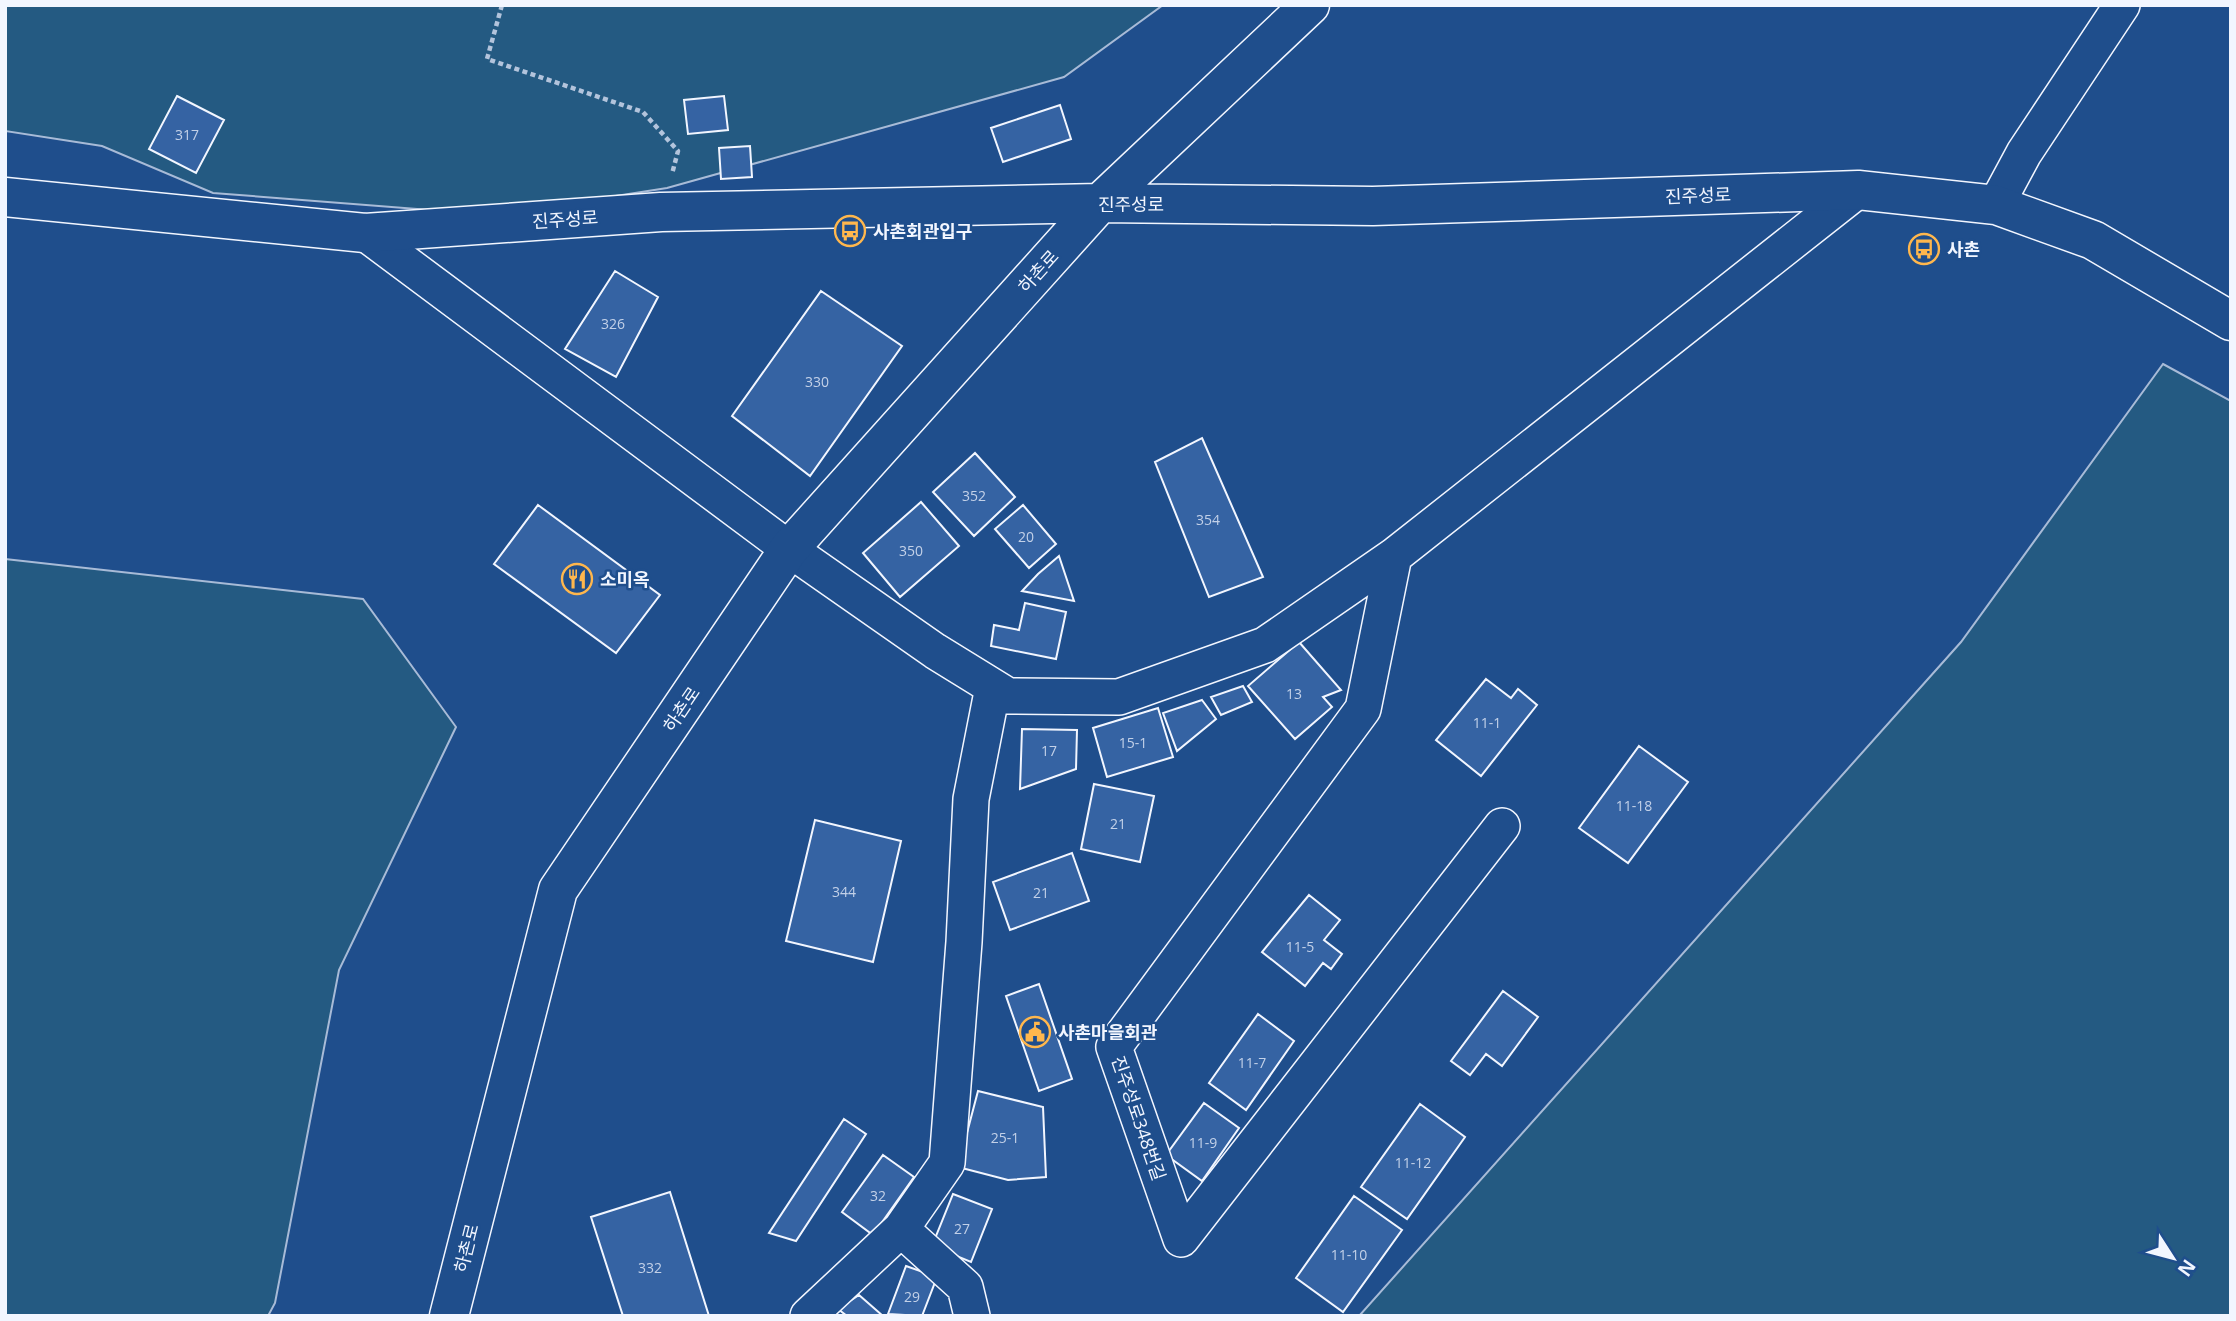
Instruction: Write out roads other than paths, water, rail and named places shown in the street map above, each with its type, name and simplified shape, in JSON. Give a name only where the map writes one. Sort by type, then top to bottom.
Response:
[{"type":"main road","name":"하촌로","points":[[449,1316],[558,890],[789,549],[1100,203],[1311,5]]},
{"type":"main road","name":"진주성로","points":[[5,197],[365,233],[661,212],[1100,203],[1373,206],[1858,190],[1996,205],[2092,240],[2231,321]]},
{"type":"street","points":[[1996,205],[2024,153],[2122,5]]},
{"type":"street","points":[[365,233],[789,549],[935,651],[993,687],[1008,696],[1119,697],[1265,645],[1394,556],[1858,190]]},
{"type":"street","name":"진주성로348번길","points":[[1394,556],[1363,709],[1114,1046],[1181,1239],[1502,826]]},
{"type":"street","points":[[808,1316],[901,1229],[947,1163],[964,942],[971,799],[993,687]]},
{"type":"street","points":[[901,1229],[965,1287],[972,1316]]},
{"type":"place","name":"사촌회관입구","points":[[850,231]]},
{"type":"place","name":"사촌","points":[[1924,249]]},
{"type":"place","name":"소미옥","points":[[577,579]]},
{"type":"place","name":"사촌마을회관","points":[[1035,1032]]}]
